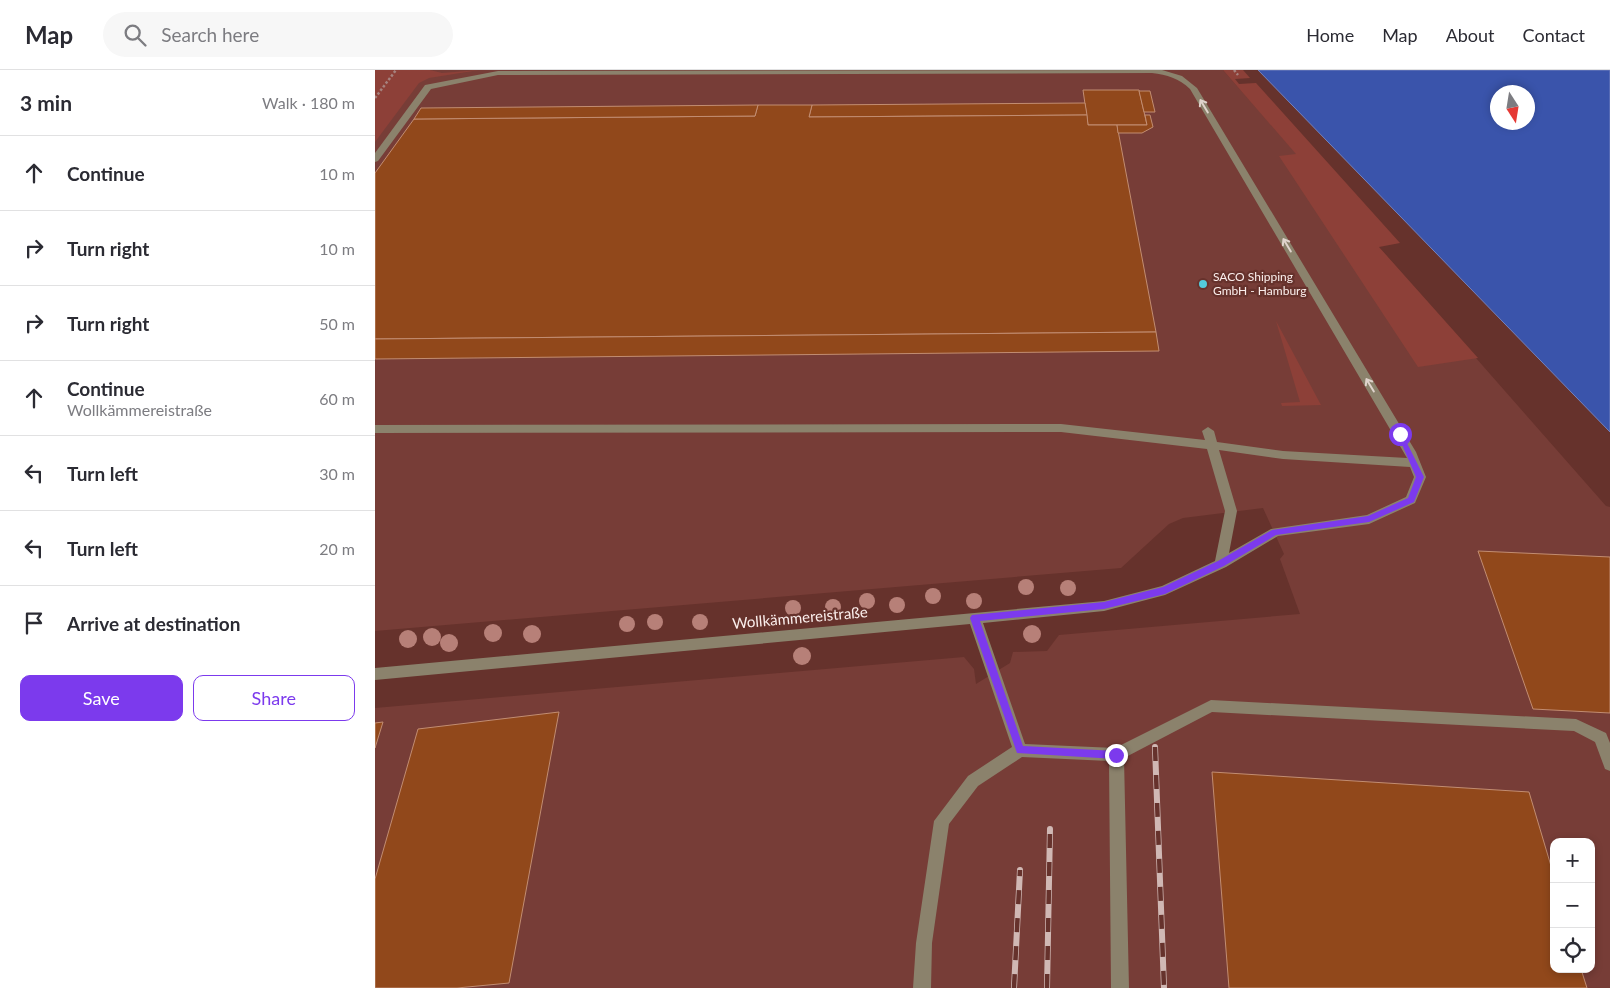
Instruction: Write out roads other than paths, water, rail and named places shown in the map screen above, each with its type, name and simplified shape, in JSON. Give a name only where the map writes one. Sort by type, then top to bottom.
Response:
[{"type":"street","points":[[375,159],[428,87],[498,73],[1152,70],[1169,73],[1185,79],[1193,88],[1415,463]]},
{"type":"street","points":[[375,429],[1061,428],[1283,455],[1415,463]]},
{"type":"street","points":[[1208,431],[1231,511],[1221,564]]},
{"type":"street","name":"Wollkämmereistraße","points":[[375,674],[1104,606],[1165,590],[1221,564],[1275,532],[1369,519],[1411,500],[1420,477],[1415,463]]},
{"type":"street","points":[[975,618],[1020,750]]},
{"type":"street","points":[[923,988],[924,943],[942,821],[973,781],[1020,750],[1116,755],[1211,706],[1576,725],[1601,738],[1610,764]]},
{"type":"street","points":[[1116,755],[1120,988]]},
{"type":"water","points":[[1258,70],[1610,70],[1610,432]]},
{"type":"railway","points":[[1155,747],[1164,988]]},
{"type":"railway","points":[[1047,988],[1050,829]]},
{"type":"railway","points":[[1014,988],[1020,870]]},
{"type":"place","name":"SACO Shipping GmbH - Hamburg","points":[[1203,284]]}]
